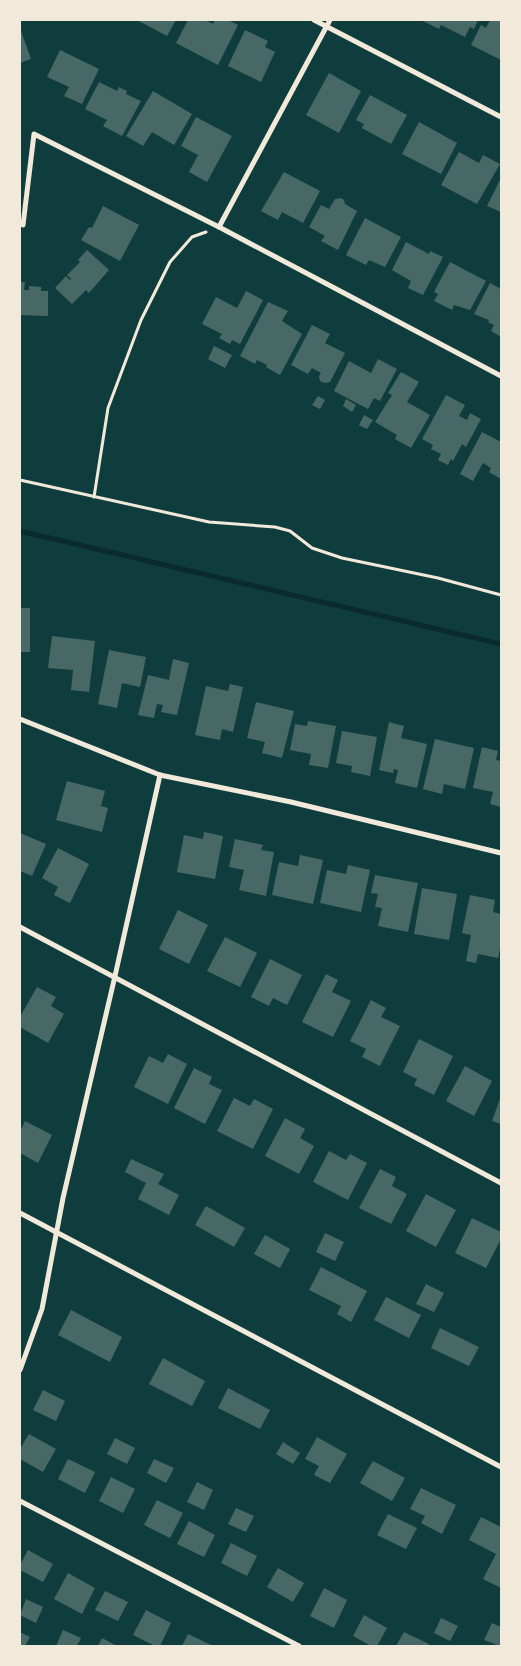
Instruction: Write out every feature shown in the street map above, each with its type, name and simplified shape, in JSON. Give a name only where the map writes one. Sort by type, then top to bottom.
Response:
[{"type":"street","points":[[314,20],[501,117]]},
{"type":"street","points":[[219,227],[330,20]]},
{"type":"street","points":[[23,225],[34,134],[219,227],[501,376]]},
{"type":"street","points":[[20,719],[160,775],[291,802],[501,852]]},
{"type":"street","points":[[20,1370],[42,1309],[63,1198],[160,775]]},
{"type":"street","points":[[20,927],[501,1183]]},
{"type":"street","points":[[20,1213],[501,1467]]},
{"type":"street","points":[[20,1501],[298,1646]]},
{"type":"path","points":[[94,497],[108,408],[141,320],[170,262],[192,237],[219,227]]},
{"type":"path","points":[[20,480],[210,522],[274,527],[290,531],[312,548],[342,558],[438,578],[501,595]]},
{"type":"building","points":[[137,20],[176,20],[167,36]]},
{"type":"building","points":[[188,20],[205,20],[213,24],[215,20],[228,20],[238,25],[218,65],[176,43]]},
{"type":"building","points":[[421,20],[478,20],[474,29],[470,27],[465,37],[441,25],[439,29]]},
{"type":"building","points":[[490,20],[501,20],[501,60],[471,45],[481,25],[486,28]]},
{"type":"building","points":[[20,28],[31,59],[20,63]]},
{"type":"building","points":[[245,30],[268,41],[265,47],[275,52],[261,82],[228,66]]},
{"type":"building","points":[[60,50],[99,69],[82,104],[64,96],[69,87],[47,77]]},
{"type":"building","points":[[329,73],[361,91],[339,133],[306,115]]},
{"type":"building","points":[[99,82],[117,91],[119,87],[127,91],[126,94],[141,101],[122,136],[103,126],[107,120],[85,109]]},
{"type":"building","points":[[153,91],[192,114],[174,145],[152,132],[143,146],[126,136]]},
{"type":"building","points":[[370,95],[407,115],[391,144],[362,128],[364,124],[356,120]]},
{"type":"building","points":[[196,117],[232,136],[207,182],[189,172],[198,155],[181,146]]},
{"type":"building","points":[[419,122],[457,143],[441,174],[402,154]]},
{"type":"building","points":[[459,152],[479,163],[483,155],[500,164],[477,204],[441,185]]},
{"type":"building","points":[[284,172],[320,191],[303,223],[282,212],[278,220],[261,211]]},
{"type":"building","points":[[501,178],[501,212],[487,206]]},
{"type":"building","points":[[341,198],[345,204],[357,211],[338,250],[321,241],[325,236],[309,227],[321,205],[329,209],[335,199]]},
{"type":"building","points":[[103,206],[139,225],[120,261],[81,240],[89,227],[92,228]]},
{"type":"building","points":[[365,218],[401,237],[385,267],[369,260],[366,265],[346,255]]},
{"type":"building","points":[[406,242],[429,254],[430,251],[443,257],[423,295],[408,288],[411,281],[392,270]]},
{"type":"building","points":[[87,250],[109,270],[89,293],[86,290],[72,304],[55,288],[66,276],[71,279],[67,275],[80,262],[78,260]]},
{"type":"building","points":[[450,262],[486,281],[470,310],[454,305],[452,310],[434,301],[438,294],[434,292]]},
{"type":"building","points":[[20,282],[25,282],[24,290],[29,290],[29,286],[41,287],[41,291],[48,291],[48,316],[20,315]]},
{"type":"building","points":[[490,283],[501,289],[501,337],[491,331],[494,325],[488,322],[489,320],[474,314]]},
{"type":"building","points":[[246,291],[263,300],[240,344],[232,340],[230,344],[219,338],[222,334],[202,324],[216,297],[237,308]]},
{"type":"building","points":[[268,302],[288,311],[282,321],[302,334],[280,375],[257,360],[255,364],[240,356]]},
{"type":"building","points":[[312,325],[330,334],[325,343],[345,353],[330,382],[320,381],[319,376],[321,373],[312,368],[308,374],[291,365]]},
{"type":"building","points":[[214,346],[232,355],[225,368],[208,359]]},
{"type":"building","points":[[378,359],[397,369],[380,401],[374,398],[368,409],[334,391],[349,361],[371,373]]},
{"type":"building","points":[[401,372],[419,382],[407,402],[430,415],[411,448],[395,439],[397,435],[375,422],[392,395],[388,393]]},
{"type":"building","points":[[446,395],[465,405],[459,416],[467,420],[470,413],[481,419],[466,447],[462,444],[453,461],[451,459],[448,465],[438,460],[441,454],[431,449],[433,445],[422,439]]},
{"type":"building","points":[[318,396],[325,400],[320,409],[312,405]]},
{"type":"building","points":[[346,399],[356,405],[352,412],[343,406]]},
{"type":"building","points":[[364,415],[373,420],[367,429],[359,425]]},
{"type":"building","points":[[482,432],[501,442],[501,479],[489,472],[491,468],[483,463],[473,481],[460,474]]},
{"type":"building","points":[[20,608],[30,608],[30,652],[20,652]]},
{"type":"building","points":[[52,636],[95,641],[89,692],[71,690],[73,670],[48,668]]},
{"type":"building","points":[[109,650],[146,657],[140,687],[122,683],[117,708],[98,704]]},
{"type":"building","points":[[173,659],[189,663],[177,715],[161,712],[163,705],[157,704],[154,718],[138,715],[148,675],[169,680]]},
{"type":"building","points":[[230,684],[243,687],[233,732],[222,729],[220,740],[195,735],[206,686],[228,691]]},
{"type":"building","points":[[256,702],[294,711],[282,758],[262,753],[265,742],[247,738]]},
{"type":"building","points":[[308,721],[336,726],[328,768],[309,765],[311,754],[290,750],[295,724],[307,726]]},
{"type":"building","points":[[389,722],[404,726],[401,738],[427,744],[417,788],[395,783],[398,770],[394,769],[393,773],[379,770]]},
{"type":"building","points":[[342,731],[377,737],[370,776],[351,772],[352,766],[336,763]]},
{"type":"building","points":[[435,739],[474,748],[465,789],[444,784],[442,794],[423,789]]},
{"type":"building","points":[[482,747],[498,751],[496,760],[501,761],[501,807],[490,804],[493,792],[473,788]]},
{"type":"building","points":[[67,781],[105,791],[101,806],[108,808],[102,832],[56,820]]},
{"type":"building","points":[[204,832],[223,836],[215,879],[177,872],[184,835],[203,839]]},
{"type":"building","points":[[20,833],[46,844],[32,876],[20,871]]},
{"type":"building","points":[[235,839],[263,845],[261,850],[274,852],[266,896],[239,890],[244,870],[229,867]]},
{"type":"building","points":[[58,848],[89,864],[70,903],[54,895],[58,887],[42,878]]},
{"type":"building","points":[[300,855],[323,860],[313,904],[272,895],[279,862],[298,866]]},
{"type":"building","points":[[348,865],[370,870],[361,912],[320,903],[327,870],[346,874]]},
{"type":"building","points":[[375,875],[418,883],[408,932],[378,926],[382,908],[375,907],[378,894],[371,893]]},
{"type":"building","points":[[422,888],[457,894],[449,940],[414,934]]},
{"type":"building","points":[[470,895],[495,900],[493,912],[501,914],[501,944],[498,958],[478,954],[476,963],[466,961],[471,935],[462,933]]},
{"type":"building","points":[[178,910],[208,925],[189,964],[159,949]]},
{"type":"building","points":[[225,937],[257,953],[240,987],[207,971]]},
{"type":"building","points":[[270,959],[302,975],[287,1005],[273,998],[269,1006],[251,997]]},
{"type":"building","points":[[326,974],[338,980],[332,992],[351,1001],[333,1037],[302,1022]]},
{"type":"building","points":[[37,987],[56,997],[51,1006],[64,1014],[48,1043],[20,1027],[20,1017]]},
{"type":"building","points":[[371,1000],[386,1008],[381,1017],[400,1026],[380,1066],[362,1057],[366,1049],[350,1041]]},
{"type":"building","points":[[419,1039],[453,1056],[434,1095],[414,1085],[417,1079],[403,1072]]},
{"type":"building","points":[[168,1054],[187,1064],[168,1104],[134,1087],[149,1056],[163,1063]]},
{"type":"building","points":[[465,1066],[492,1081],[474,1116],[446,1101]]},
{"type":"building","points":[[194,1068],[212,1077],[209,1084],[222,1090],[205,1124],[174,1108]]},
{"type":"building","points":[[501,1096],[501,1124],[492,1121]]},
{"type":"building","points":[[234,1098],[250,1106],[254,1099],[273,1109],[253,1149],[217,1131]]},
{"type":"building","points":[[285,1118],[305,1129],[300,1138],[314,1146],[299,1174],[265,1156]]},
{"type":"building","points":[[25,1121],[52,1135],[38,1163],[20,1153],[20,1127],[22,1128]]},
{"type":"building","points":[[329,1151],[346,1160],[350,1154],[367,1163],[348,1200],[313,1182]]},
{"type":"building","points":[[131,1159],[164,1174],[158,1184],[179,1195],[169,1215],[138,1199],[146,1183],[125,1172]]},
{"type":"building","points":[[380,1169],[396,1177],[392,1186],[407,1194],[391,1224],[359,1208]]},
{"type":"building","points":[[426,1194],[456,1210],[436,1247],[406,1231]]},
{"type":"building","points":[[206,1206],[245,1228],[234,1247],[195,1225]]},
{"type":"building","points":[[472,1218],[501,1232],[501,1239],[486,1268],[455,1253]]},
{"type":"building","points":[[325,1233],[344,1242],[335,1261],[316,1252]]},
{"type":"building","points":[[265,1235],[290,1249],[280,1268],[254,1254]]},
{"type":"building","points":[[321,1267],[367,1291],[351,1322],[337,1314],[341,1306],[309,1290]]},
{"type":"building","points":[[426,1284],[444,1293],[434,1312],[416,1304]]},
{"type":"building","points":[[386,1297],[421,1315],[409,1338],[374,1320]]},
{"type":"building","points":[[71,1310],[122,1337],[110,1362],[58,1335]]},
{"type":"building","points":[[440,1328],[479,1347],[469,1366],[431,1348]]},
{"type":"building","points":[[163,1358],[205,1381],[192,1406],[149,1384]]},
{"type":"building","points":[[228,1388],[270,1410],[260,1429],[218,1408]]},
{"type":"building","points":[[43,1390],[65,1401],[56,1421],[33,1410]]},
{"type":"building","points":[[29,1434],[56,1449],[43,1472],[20,1459],[20,1449]]},
{"type":"building","points":[[317,1437],[347,1454],[330,1483],[314,1475],[319,1466],[305,1459]]},
{"type":"building","points":[[115,1438],[135,1448],[127,1464],[107,1454]]},
{"type":"building","points":[[283,1442],[300,1453],[293,1464],[276,1454]]},
{"type":"building","points":[[68,1459],[95,1472],[85,1493],[58,1479]]},
{"type":"building","points":[[154,1459],[174,1468],[166,1483],[147,1473]]},
{"type":"building","points":[[373,1461],[405,1478],[392,1501],[360,1483]]},
{"type":"building","points":[[111,1477],[135,1489],[123,1513],[99,1501]]},
{"type":"building","points":[[197,1482],[213,1490],[204,1510],[187,1502]]},
{"type":"building","points":[[421,1488],[456,1505],[442,1534],[421,1523],[425,1516],[410,1509]]},
{"type":"building","points":[[157,1500],[183,1513],[170,1538],[144,1525]]},
{"type":"building","points":[[236,1508],[254,1516],[246,1532],[228,1524]]},
{"type":"building","points":[[388,1514],[417,1528],[406,1549],[377,1535]]},
{"type":"building","points":[[481,1517],[501,1527],[501,1588],[483,1579],[496,1554],[469,1540]]},
{"type":"building","points":[[189,1521],[215,1535],[204,1557],[177,1544]]},
{"type":"building","points":[[231,1543],[257,1556],[247,1576],[221,1563]]},
{"type":"building","points":[[28,1550],[53,1564],[43,1582],[20,1570],[20,1565]]},
{"type":"building","points":[[278,1568],[304,1583],[293,1602],[267,1587]]},
{"type":"building","points":[[68,1573],[95,1588],[82,1614],[54,1599]]},
{"type":"building","points":[[324,1588],[347,1600],[334,1628],[310,1616]]},
{"type":"building","points":[[105,1591],[128,1602],[118,1621],[95,1610]]},
{"type":"building","points":[[26,1599],[43,1607],[36,1623],[20,1615]]},
{"type":"building","points":[[146,1610],[171,1623],[160,1646],[155,1646],[133,1635]]},
{"type":"building","points":[[364,1615],[387,1628],[377,1646],[371,1646],[353,1636]]},
{"type":"building","points":[[441,1618],[458,1626],[450,1641],[434,1633]]},
{"type":"building","points":[[492,1623],[501,1627],[500,1646],[484,1640]]},
{"type":"building","points":[[63,1630],[81,1638],[77,1646],[56,1646]]},
{"type":"building","points":[[20,1632],[30,1637],[25,1646],[20,1646]]},
{"type":"building","points":[[404,1632],[429,1644],[428,1646],[396,1646]]},
{"type":"building","points":[[188,1634],[213,1646],[182,1646]]},
{"type":"building","points":[[102,1638],[117,1646],[98,1646]]},
{"type":"waterway","points":[[20,531],[501,644]]}]
